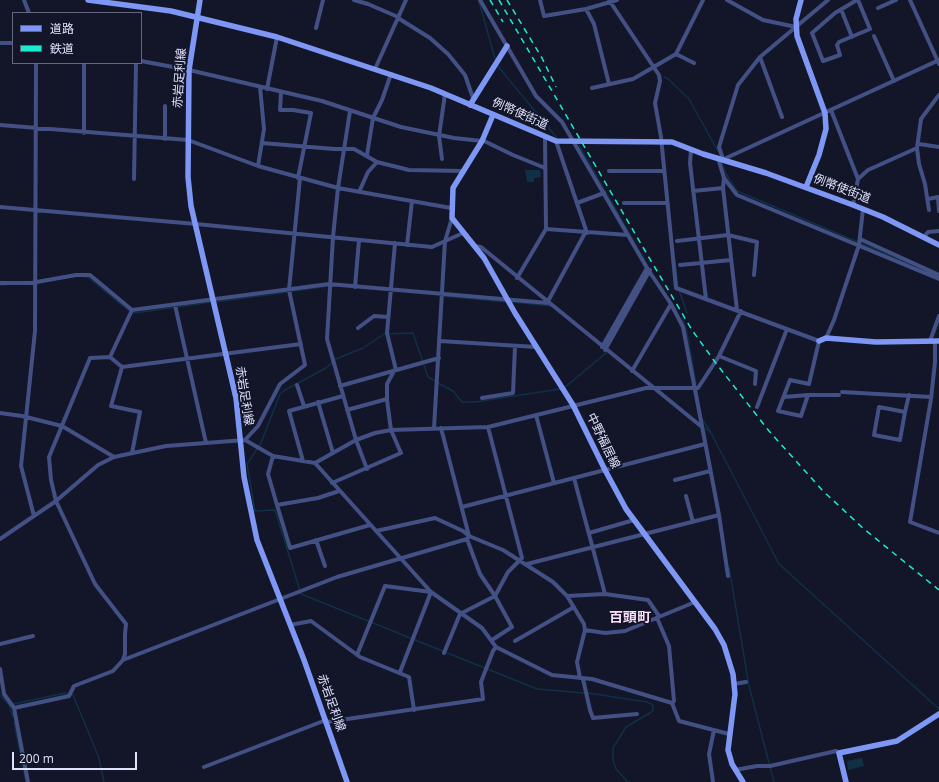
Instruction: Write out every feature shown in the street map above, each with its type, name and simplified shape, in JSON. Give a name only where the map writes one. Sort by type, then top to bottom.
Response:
[{"type":"main road","name":"例幣使街道","points":[[88,0],[148,8],[198,17],[277,37],[391,74],[445,94],[545,138],[556,141],[672,142],[691,150],[806,187],[853,205],[939,245]]},
{"type":"main road","name":"赤岩足利線","points":[[200,0],[189,70],[188,177],[196,224],[236,398],[242,440],[244,477],[257,540],[326,721],[346,782]]},
{"type":"main road","points":[[801,0],[796,19],[797,36],[825,113],[826,130],[824,140],[806,187]]},
{"type":"main road","points":[[470,105],[507,46]]},
{"type":"main road","points":[[452,218],[451,208],[453,188],[482,141],[493,115]]},
{"type":"main road","name":"中野福居線","points":[[452,218],[484,258],[507,300],[573,405],[605,470],[634,520],[695,602],[724,645],[731,666],[735,704],[729,734],[728,750],[735,770],[743,782]]},
{"type":"main road","points":[[819,342],[826,338],[876,342],[934,341]]},
{"type":"main road","points":[[846,782],[839,753],[897,741],[939,714]]},
{"type":"street","points":[[24,0],[29,12]]},
{"type":"street","points":[[316,28],[322,0]]},
{"type":"street","points":[[356,0],[398,18],[430,38],[448,54],[465,75],[473,98]]},
{"type":"street","points":[[375,69],[406,0]]},
{"type":"street","points":[[480,0],[536,96],[562,122],[628,235],[671,304],[685,333],[694,389],[719,515],[728,576]]},
{"type":"street","points":[[540,0],[544,16],[586,9],[609,0],[616,0]]},
{"type":"street","points":[[609,0],[660,79],[655,99],[661,141],[666,203],[676,288],[819,342],[809,384],[790,380],[778,411],[801,416],[808,395]]},
{"type":"street","points":[[592,88],[633,80],[676,54],[703,0]]},
{"type":"street","points":[[727,0],[763,20],[796,27]]},
{"type":"street","points":[[0,539],[56,501],[98,465],[114,457],[132,453],[166,446],[242,440],[273,456],[315,463],[356,440],[375,433],[391,430],[488,427],[573,405],[652,387],[698,388],[719,356],[739,311],[731,260],[723,188],[724,178],[719,147],[733,98],[738,85],[760,57],[828,0]]},
{"type":"street","points":[[857,0],[870,29],[837,43],[840,55],[823,61],[812,33],[841,9],[857,0]]},
{"type":"street","points":[[878,8],[896,0]]},
{"type":"street","points":[[720,159],[939,62],[910,0]]},
{"type":"street","points":[[586,9],[594,24],[609,84]]},
{"type":"street","points":[[841,9],[852,37]]},
{"type":"street","points":[[874,36],[894,81]]},
{"type":"street","points":[[267,89],[277,37]]},
{"type":"street","points":[[0,43],[12,43]]},
{"type":"street","points":[[676,54],[694,63]]},
{"type":"street","points":[[760,57],[782,117]]},
{"type":"street","points":[[142,61],[189,70],[322,101],[401,127],[439,136],[482,141],[512,156],[545,168]]},
{"type":"street","points":[[34,516],[21,466],[35,331],[34,210],[36,64]]},
{"type":"street","points":[[84,64],[84,133]]},
{"type":"street","points":[[134,179],[136,64]]},
{"type":"street","points":[[367,155],[373,118],[382,100],[391,74]]},
{"type":"street","points":[[258,166],[264,118],[260,87]]},
{"type":"street","points":[[242,440],[258,426],[280,384],[305,365],[289,290],[299,178],[311,113],[293,110],[280,110],[281,92]]},
{"type":"street","points":[[442,160],[439,136],[445,94]]},
{"type":"street","points":[[929,210],[928,199],[919,164],[918,146],[921,119],[939,95]]},
{"type":"street","points":[[165,139],[166,106]]},
{"type":"street","points":[[350,110],[338,188],[329,284],[327,338],[356,440],[367,468]]},
{"type":"street","points":[[831,110],[858,179],[853,205]]},
{"type":"street","points":[[0,125],[134,137],[188,140],[258,166],[299,178],[338,188],[451,208]]},
{"type":"street","points":[[517,278],[546,229],[545,138]]},
{"type":"street","points":[[548,303],[586,233],[556,141]]},
{"type":"street","points":[[262,143],[345,150],[354,149],[377,162],[419,171],[463,171]]},
{"type":"street","points":[[858,179],[868,170],[918,146],[939,147]]},
{"type":"street","points":[[691,150],[690,163],[706,299]]},
{"type":"street","points":[[359,192],[368,172],[377,162]]},
{"type":"street","points":[[609,171],[664,171]]},
{"type":"street","points":[[724,178],[737,195],[859,242],[939,275]]},
{"type":"street","points":[[693,191],[723,188]]},
{"type":"street","points":[[577,203],[604,193]]},
{"type":"street","points":[[928,199],[938,196],[939,211]]},
{"type":"street","points":[[407,245],[412,201]]},
{"type":"street","points":[[624,203],[666,203]]},
{"type":"street","points":[[0,207],[432,247],[463,233]]},
{"type":"street","points":[[826,338],[834,320],[859,242],[862,209]]},
{"type":"street","points":[[434,428],[445,241],[452,218]]},
{"type":"street","points":[[546,229],[628,235]]},
{"type":"street","points":[[924,237],[928,232],[939,231]]},
{"type":"street","points":[[677,241],[728,235],[757,242],[754,275]]},
{"type":"street","points":[[355,287],[359,240]]},
{"type":"street","points":[[859,242],[939,279]]},
{"type":"street","points":[[332,483],[401,454],[391,430],[387,399],[387,384],[395,371],[387,333],[395,243]]},
{"type":"street","points":[[475,246],[481,247],[517,278],[702,427]]},
{"type":"street","points":[[680,265],[731,260]]},
{"type":"street","points":[[604,348],[649,269]]},
{"type":"street","points":[[0,283],[34,282],[76,275],[90,276],[132,310],[329,284],[548,303]]},
{"type":"street","points":[[632,371],[671,304]]},
{"type":"street","points":[[175,305],[206,443]]},
{"type":"street","points":[[110,358],[132,310]]},
{"type":"street","points":[[358,328],[374,316],[388,317]]},
{"type":"street","points":[[939,316],[934,341],[935,362],[931,397],[910,522],[939,533]]},
{"type":"street","points":[[758,407],[786,329]]},
{"type":"street","points":[[440,341],[536,347]]},
{"type":"street","points":[[14,708],[69,696],[74,686],[113,671],[123,660],[126,654],[124,634],[126,624],[95,584],[56,501],[51,480],[49,457],[90,358],[110,358],[122,367],[226,355],[301,344]]},
{"type":"street","points":[[482,398],[513,393],[515,346]]},
{"type":"street","points":[[719,356],[756,371],[755,384]]},
{"type":"street","points":[[340,386],[439,358]]},
{"type":"street","points":[[122,367],[111,406],[140,412],[132,453]]},
{"type":"street","points":[[298,385],[304,406]]},
{"type":"street","points":[[784,397],[841,394],[909,395],[931,397]]},
{"type":"street","points":[[905,412],[880,407],[874,435],[900,440],[909,395]]},
{"type":"street","points":[[303,461],[289,411],[343,396]]},
{"type":"street","points":[[348,410],[387,399]]},
{"type":"street","points":[[318,402],[333,453]]},
{"type":"street","points":[[0,413],[26,417],[62,426],[114,457]]},
{"type":"street","points":[[536,415],[554,483]]},
{"type":"street","points":[[444,652],[462,613],[495,596],[508,572],[522,558],[488,427]]},
{"type":"street","points":[[441,428],[462,507],[468,537],[480,574],[495,596],[512,627],[492,640]]},
{"type":"street","points":[[462,507],[705,444]]},
{"type":"street","points":[[273,456],[268,474],[290,548],[370,524]]},
{"type":"street","points":[[315,463],[432,592],[482,628],[496,647],[544,672],[563,677],[592,679],[672,703]]},
{"type":"street","points":[[675,480],[710,471]]},
{"type":"street","points":[[574,478],[605,594]]},
{"type":"street","points":[[277,506],[318,498],[339,491]]},
{"type":"street","points":[[686,496],[693,522]]},
{"type":"street","points":[[527,564],[719,515]]},
{"type":"street","points":[[376,531],[435,518],[463,531],[468,537],[503,550],[527,564],[561,588],[582,620],[585,630],[577,662],[590,710],[594,718],[637,714]]},
{"type":"street","points":[[589,533],[634,520]]},
{"type":"street","points":[[123,660],[337,577],[401,559],[468,537]]},
{"type":"street","points":[[316,540],[325,566]]},
{"type":"street","points":[[357,655],[385,586],[432,592]]},
{"type":"street","points":[[400,672],[432,592]]},
{"type":"street","points":[[567,596],[605,594],[648,600],[658,617],[669,646],[672,703],[678,721],[729,734]]},
{"type":"street","points":[[585,630],[605,633],[624,631],[695,602]]},
{"type":"street","points":[[515,641],[574,607]]},
{"type":"street","points":[[290,625],[311,621],[357,655],[409,677],[414,710]]},
{"type":"street","points":[[0,644],[33,636]]},
{"type":"street","points":[[204,768],[326,721],[414,710],[484,699],[481,682],[496,647]]},
{"type":"street","points":[[0,668],[4,694],[14,708],[28,782]]},
{"type":"street","points":[[734,684],[746,682]]},
{"type":"street","points":[[713,782],[709,754],[714,730]]},
{"type":"street","points":[[735,770],[757,766],[770,766],[836,751],[839,753]]},
{"type":"water","points":[[525,170],[540,170],[541,177],[534,178],[534,182],[527,182]]},
{"type":"water","points":[[862,758],[864,766],[848,770],[847,761]]},
{"type":"waterway","points":[[479,2],[496,62]]},
{"type":"waterway","points":[[497,65],[557,138]]},
{"type":"waterway","points":[[664,77],[667,78],[689,99],[719,153]]},
{"type":"waterway","points":[[579,145],[649,268]]},
{"type":"waterway","points":[[721,161],[726,174],[737,191],[910,264]]},
{"type":"waterway","points":[[675,260],[678,287]]},
{"type":"waterway","points":[[85,277],[88,277],[128,310],[134,313],[212,302]]},
{"type":"waterway","points":[[0,285],[6,285]]},
{"type":"waterway","points":[[216,302],[329,286]]},
{"type":"waterway","points":[[679,290],[687,313]]},
{"type":"waterway","points":[[442,296],[506,302]]},
{"type":"waterway","points":[[512,302],[552,306]]},
{"type":"waterway","points":[[682,318],[687,333],[696,384]]},
{"type":"waterway","points":[[435,381],[428,377],[413,333],[384,334],[363,348],[336,359],[326,368],[285,390],[280,394],[261,443],[247,464],[255,511],[275,510],[301,594],[537,689],[584,693]]},
{"type":"waterway","points":[[564,388],[606,353],[605,350]]},
{"type":"waterway","points":[[438,383],[453,391],[462,402],[475,402],[560,389]]},
{"type":"waterway","points":[[702,419],[709,429],[779,564],[939,709]]},
{"type":"waterway","points":[[705,428],[710,432]]},
{"type":"waterway","points":[[729,567],[749,686],[774,782]]},
{"type":"waterway","points":[[9,705],[65,693],[73,695],[99,758],[104,782]]},
{"type":"waterway","points":[[588,693],[647,702],[653,705],[653,710],[650,713],[626,727],[613,748],[613,760],[616,769],[628,782]]},
{"type":"waterway","points":[[0,695],[9,705],[13,717]]},
{"type":"waterway","points":[[14,722],[26,782]]},
{"type":"railway","points":[[490,0],[503,22]]},
{"type":"railway","points":[[499,0],[692,330],[715,362],[769,431],[823,491],[864,529],[939,590]]},
{"type":"railway","points":[[507,0],[542,58],[556,87]]},
{"type":"district","name":"百頭町","points":[[630,618]]}]
